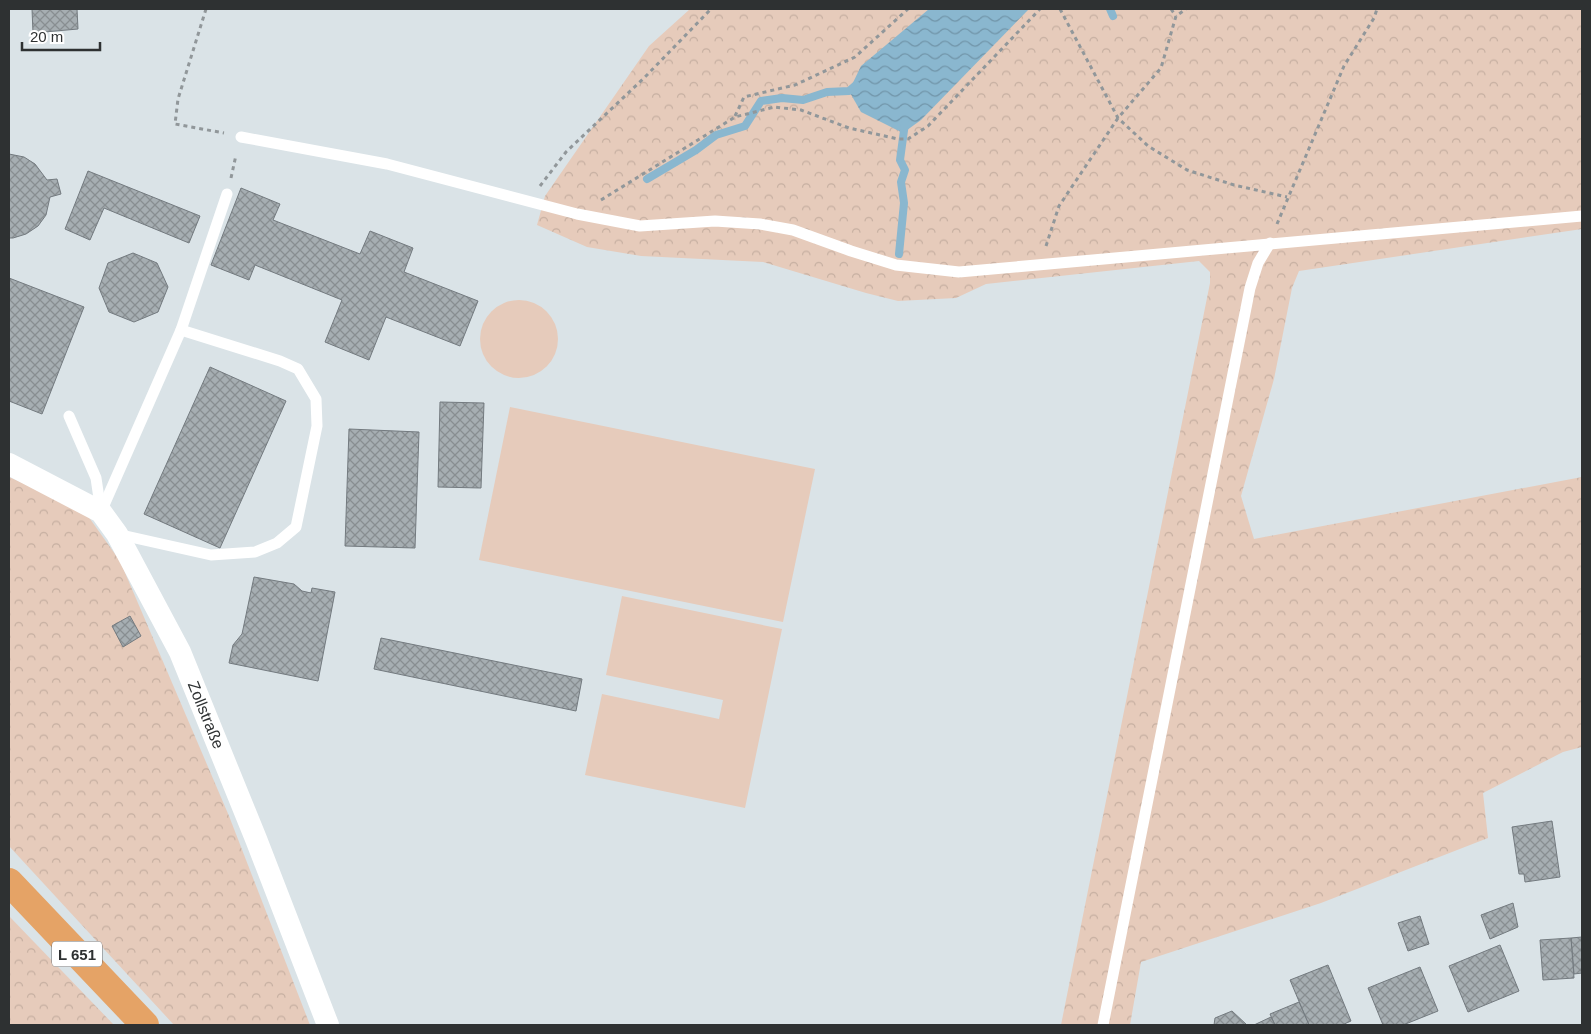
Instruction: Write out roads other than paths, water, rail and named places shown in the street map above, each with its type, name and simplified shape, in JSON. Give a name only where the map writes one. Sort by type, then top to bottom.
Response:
[{"type":"main road","name":"L 651","points":[[9,882],[145,1025]]},
{"type":"street","name":"Zollstraße","points":[[9,464],[101,512],[117,534],[180,652],[256,839],[328,1025]]},
{"type":"lane","points":[[241,137],[387,164],[577,214],[640,226],[716,221],[760,224],[793,230],[850,251],[896,265],[959,272],[1582,216]]},
{"type":"lane","points":[[101,512],[181,330],[227,194]]},
{"type":"lane","points":[[1103,1025],[1250,288],[1258,264],[1270,243]]},
{"type":"lane","points":[[117,534],[211,555],[255,552],[277,543],[296,527],[317,426],[316,399],[298,369],[280,361],[181,330]]},
{"type":"lane","points":[[69,416],[96,478],[101,512]]},
{"type":"water","points":[[929,9],[1029,9],[921,120],[903,133],[861,112],[849,91],[861,66]]},
{"type":"waterway","points":[[1110,9],[1113,16]]},
{"type":"waterway","points":[[647,179],[696,150],[716,135],[745,126],[761,101],[782,98],[803,100],[827,92],[849,91],[856,85]]},
{"type":"waterway","points":[[899,254],[904,203],[901,182],[905,170],[900,160],[905,123]]}]
